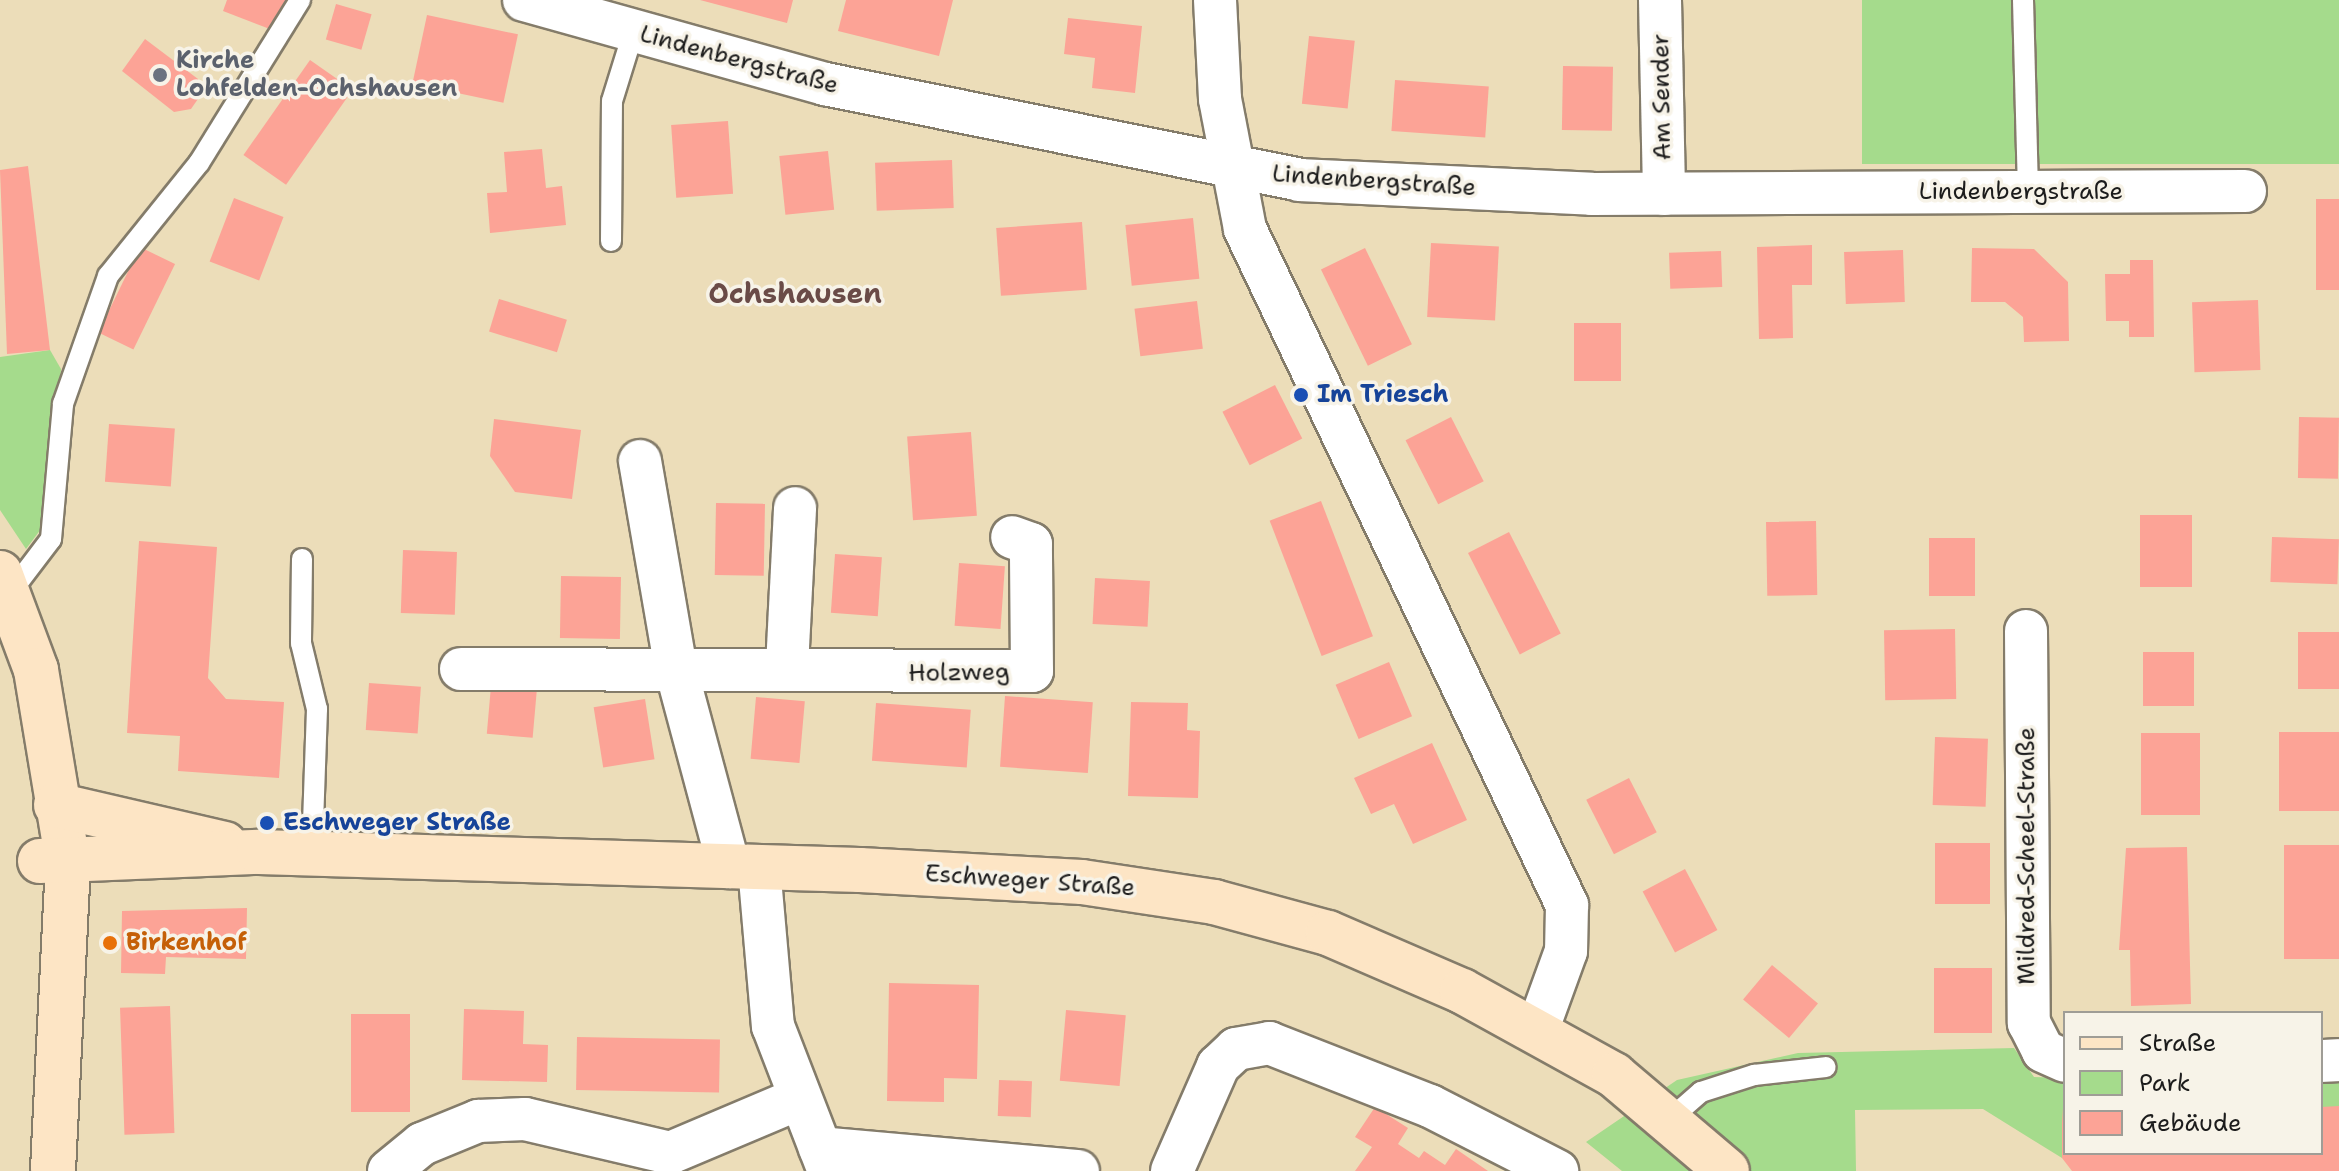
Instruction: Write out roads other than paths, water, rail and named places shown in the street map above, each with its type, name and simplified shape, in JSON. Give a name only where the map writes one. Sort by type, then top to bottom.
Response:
[{"type":"main road","points":[[5,583],[36,670],[56,805],[54,862],[58,1035],[53,1171]]},
{"type":"main road","name":"Eschweger Straße","points":[[56,805],[259,852]]},
{"type":"main road","name":"Eschweger Straße","points":[[54,862],[259,852],[744,867],[1082,882],[1214,902],[1377,951],[1537,1031],[1614,1075],[1670,1119],[1727,1171]]},
{"type":"street","name":"Lindenbergstraße","points":[[524,0],[639,16],[825,84],[1231,169],[1299,180],[1664,194],[2245,191]]},
{"type":"street","points":[[1215,0],[1231,169],[1245,229],[1329,415],[1567,905],[1566,951],[1537,1031]]},
{"type":"street","name":"Am Sender","points":[[1660,0],[1664,194]]},
{"type":"street","points":[[640,461],[676,669],[744,867],[773,1026],[824,1159],[1078,1171]]},
{"type":"street","points":[[787,667],[795,508]]},
{"type":"street","name":"Holzweg","points":[[461,669],[787,667],[925,676],[1032,671],[1031,544],[1012,537]]},
{"type":"street","name":"Mildred-Scheel-Straße","points":[[2026,631],[2029,1023],[2043,1051],[2063,1060]]},
{"type":"street","points":[[1172,1171],[1218,1066],[1236,1049],[1269,1043],[1430,1106],[1557,1171]]},
{"type":"street","points":[[389,1171],[422,1144],[478,1121],[525,1119],[670,1162],[800,1098]]},
{"type":"lane","points":[[5,583],[51,539],[63,404],[108,276],[199,163],[300,0]]},
{"type":"lane","points":[[2023,0],[2028,192]]},
{"type":"lane","points":[[611,241],[612,101],[639,16]]},
{"type":"lane","points":[[302,559],[301,643],[317,709],[312,854]]},
{"type":"lane","points":[[1670,1119],[1701,1092],[1754,1075],[1826,1067]]},
{"type":"place","name":"Kirche Lohfelden-Ochshausen","points":[[160,75]]},
{"type":"place","name":"Im Triesch","points":[[1301,395]]},
{"type":"place","name":"Eschweger Straße","points":[[267,823]]},
{"type":"place","name":"Birkenhof","points":[[110,943]]},
{"type":"district","name":"Ochshausen","points":[[795,293]]}]
